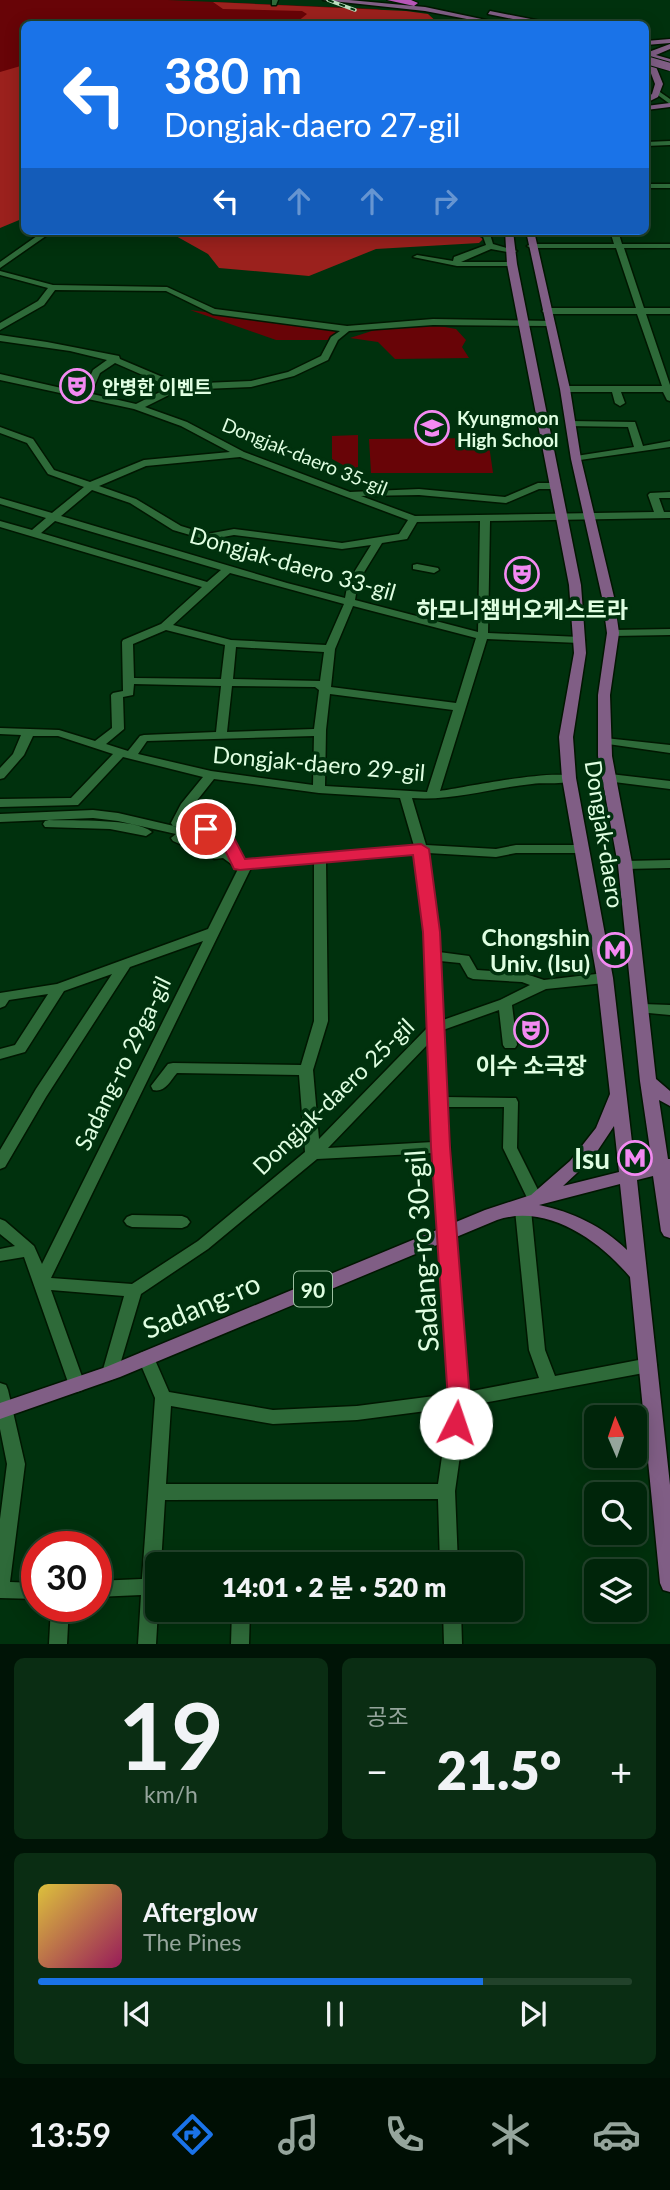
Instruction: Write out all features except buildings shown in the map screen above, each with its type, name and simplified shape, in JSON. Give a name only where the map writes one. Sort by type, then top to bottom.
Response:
[{"type":"highway","points":[[389,1],[409,2]]},
{"type":"main road","points":[[326,0],[425,9],[501,21]]},
{"type":"main road","points":[[340,1],[389,1],[499,21]]},
{"type":"main road","points":[[374,2],[472,21]]},
{"type":"main road","points":[[409,2],[449,6],[531,21]]},
{"type":"main road","points":[[409,2],[512,21]]},
{"type":"main road","points":[[449,6],[501,21]]},
{"type":"main road","points":[[474,13],[501,21]]},
{"type":"main road","points":[[649,55],[670,43]]},
{"type":"main road","points":[[649,55],[670,43]]},
{"type":"main road","points":[[649,56],[670,59]]},
{"type":"main road","points":[[649,57],[670,69]]},
{"type":"main road","points":[[649,58],[659,81],[657,92]]},
{"type":"main road","points":[[649,79],[659,81]]},
{"type":"main road","points":[[649,99],[657,92],[670,90]]},
{"type":"main road","points":[[649,108],[670,104]]},
{"type":"main road","name":"Dongjak-daero","points":[[510,235],[512,264],[575,585],[580,640],[566,737],[569,778],[605,978],[629,1176],[670,1583]]},
{"type":"main road","name":"Dongjak-daero","points":[[530,235],[565,389],[588,516],[608,597],[613,633],[604,695],[605,741],[625,864],[643,1009],[648,1081],[665,1166],[670,1231]]},
{"type":"main road","points":[[648,1081],[670,1100]]},
{"type":"main road","points":[[522,1207],[595,1144],[608,1125],[618,1089]]},
{"type":"main road","name":"Sadang-ro","points":[[2,1410],[110,1373],[448,1232],[522,1207],[665,1166]]},
{"type":"main road","points":[[522,1207],[596,1231],[619,1249],[639,1275]]},
{"type":"street","points":[[657,92],[670,104]]},
{"type":"street","points":[[649,144],[670,143]]},
{"type":"street","points":[[649,186],[668,186],[670,196]]},
{"type":"street","points":[[0,266],[43,235]]},
{"type":"street","points":[[486,235],[490,246]]},
{"type":"street","points":[[565,389],[669,392],[615,235]]},
{"type":"street","points":[[457,264],[457,259],[490,246],[513,251]]},
{"type":"street","points":[[531,246],[670,246]]},
{"type":"street","points":[[417,257],[457,264],[512,264]]},
{"type":"street","points":[[0,273],[21,281],[53,287],[167,289],[213,311],[347,329],[433,321],[550,323]]},
{"type":"street","points":[[0,327],[41,303],[53,287]]},
{"type":"street","points":[[546,311],[670,311]]},
{"type":"street","points":[[137,407],[177,387],[251,384],[291,374],[324,358],[334,339],[347,329]]},
{"type":"street","points":[[0,338],[116,358],[177,387]]},
{"type":"street","points":[[80,395],[90,387],[96,372],[116,358]]},
{"type":"street","name":"Dongjak-daero 35-gil","points":[[0,377],[137,407],[184,424],[241,454],[414,519],[665,515]]},
{"type":"street","points":[[616,389],[620,403]]},
{"type":"street","points":[[570,424],[632,424],[639,449]]},
{"type":"street","points":[[0,430],[30,441],[51,471],[133,501],[177,528],[207,537],[234,532],[342,546],[403,537],[414,519]]},
{"type":"street","points":[[576,459],[670,444]]},
{"type":"street","points":[[33,534],[92,485],[144,463],[241,454]]},
{"type":"street","points":[[343,494],[419,492],[506,500],[538,486],[556,486]]},
{"type":"street","points":[[665,515],[653,495],[670,495]]},
{"type":"street","name":"Dongjak-daero 33-gil","points":[[0,501],[229,568],[482,636],[580,640]]},
{"type":"street","points":[[432,796],[482,636],[485,517]]},
{"type":"street","points":[[0,524],[209,586]]},
{"type":"street","points":[[319,789],[320,732],[330,649],[351,601],[353,582],[378,542]]},
{"type":"street","points":[[417,567],[434,570]]},
{"type":"street","points":[[97,746],[118,729],[117,695],[129,693],[127,642],[165,626],[229,568]]},
{"type":"street","points":[[165,626],[231,643],[330,649]]},
{"type":"street","points":[[613,633],[670,632]]},
{"type":"street","points":[[221,735],[231,643]]},
{"type":"street","points":[[130,681],[317,684],[327,690],[459,707]]},
{"type":"street","name":"Dongjak-daero 29-gil","points":[[0,731],[59,733],[97,746],[211,775],[319,789],[432,796],[531,780],[569,778]]},
{"type":"street","points":[[74,803],[144,738],[320,732]]},
{"type":"street","points":[[0,775],[18,755],[28,733]]},
{"type":"street","points":[[605,741],[670,749]]},
{"type":"street","points":[[177,823],[185,807],[211,775]]},
{"type":"street","points":[[610,778],[670,785]]},
{"type":"street","name":"Sadang-ro 30-gil","points":[[405,794],[421,849],[429,895],[440,1147],[459,1400],[446,1491],[449,1552]]},
{"type":"street","points":[[0,803],[74,803],[206,829],[229,841],[243,864]]},
{"type":"street","points":[[0,818],[110,825],[154,833],[191,842],[243,864],[421,849],[496,853],[516,849],[582,849]]},
{"type":"street","points":[[0,826],[30,821]]},
{"type":"street","points":[[320,857],[321,1021],[306,1070],[313,1154],[440,1147]]},
{"type":"street","name":"Sadang-ro 29ga-gil","points":[[40,1283],[213,932],[243,864]]},
{"type":"street","points":[[625,864],[670,864]]},
{"type":"street","points":[[0,1003],[4,996],[59,988],[213,932]]},
{"type":"street","points":[[432,956],[464,959],[473,974],[523,978],[543,985]]},
{"type":"street","points":[[0,1163],[125,964]]},
{"type":"street","name":"Dongjak-daero 25-gil","points":[[134,1290],[203,1245],[313,1154],[436,1027],[505,1003],[543,985],[605,978]]},
{"type":"street","points":[[0,1054],[20,1049],[59,988]]},
{"type":"street","points":[[505,1003],[510,1045]]},
{"type":"street","points":[[643,1009],[670,1010]]},
{"type":"street","points":[[158,1086],[173,1068],[306,1070]]},
{"type":"street","points":[[440,1102],[511,1101],[510,1147],[522,1207],[537,1350],[549,1382]]},
{"type":"street","points":[[132,1221],[182,1222]]},
{"type":"street","points":[[0,1225],[29,1250],[77,1385]]},
{"type":"street","points":[[0,1255],[29,1250]]},
{"type":"street","points":[[40,1283],[134,1290],[110,1373]]},
{"type":"street","points":[[146,1358],[163,1398],[155,1552]]},
{"type":"street","points":[[163,1398],[273,1417],[357,1413],[459,1400],[649,1365]]},
{"type":"street","points":[[0,1390],[2,1410],[16,1464],[0,1588],[21,1590]]},
{"type":"street","points":[[156,1492],[446,1491]]},
{"type":"street","points":[[112,1588],[145,1586]]},
{"type":"street","points":[[58,1644],[59,1622]]},
{"type":"street","points":[[147,1644],[150,1622]]},
{"type":"street","points":[[240,1644],[241,1622]]},
{"type":"street","points":[[452,1622],[453,1644]]},
{"type":"shaded area","points":[[0,0],[168,0],[376,9],[437,21],[21,21],[21,176],[0,183]]},
{"type":"shaded area","points":[[213,2],[406,11],[428,14],[436,21],[298,21],[307,14],[302,11],[223,9]]},
{"type":"shaded area","points":[[21,66],[21,219],[0,228],[0,72]]},
{"type":"shaded area","points":[[174,235],[476,235],[483,239],[479,243],[376,249],[309,276],[219,268],[208,254]]},
{"type":"shaded area","points":[[190,310],[339,330],[330,340],[276,340]]},
{"type":"shaded area","points":[[434,325],[456,329],[466,340],[462,347],[469,358],[395,359],[378,342],[350,338],[384,327]]},
{"type":"shaded area","points":[[358,435],[358,473],[332,459],[332,436]]},
{"type":"shaded area","points":[[488,438],[493,473],[371,473],[369,439]]},
{"type":"railway","points":[[328,0],[355,10]]},
{"type":"place","name":"안병한 이벤트","points":[[77,386]]},
{"type":"place","name":"Kyungmoon High School","points":[[432,428]]},
{"type":"place","name":"하모니챔버오케스트라","points":[[522,574]]},
{"type":"place","name":"Chongshin Univ. (Isu)","points":[[615,950]]},
{"type":"place","name":"이수 소극장","points":[[531,1030]]},
{"type":"place","name":"Isu","points":[[635,1158]]},
{"type":"route","points":[[206,829],[229,841],[240,865],[421,849],[432,932],[440,1147],[459,1400],[456,1423]]}]
